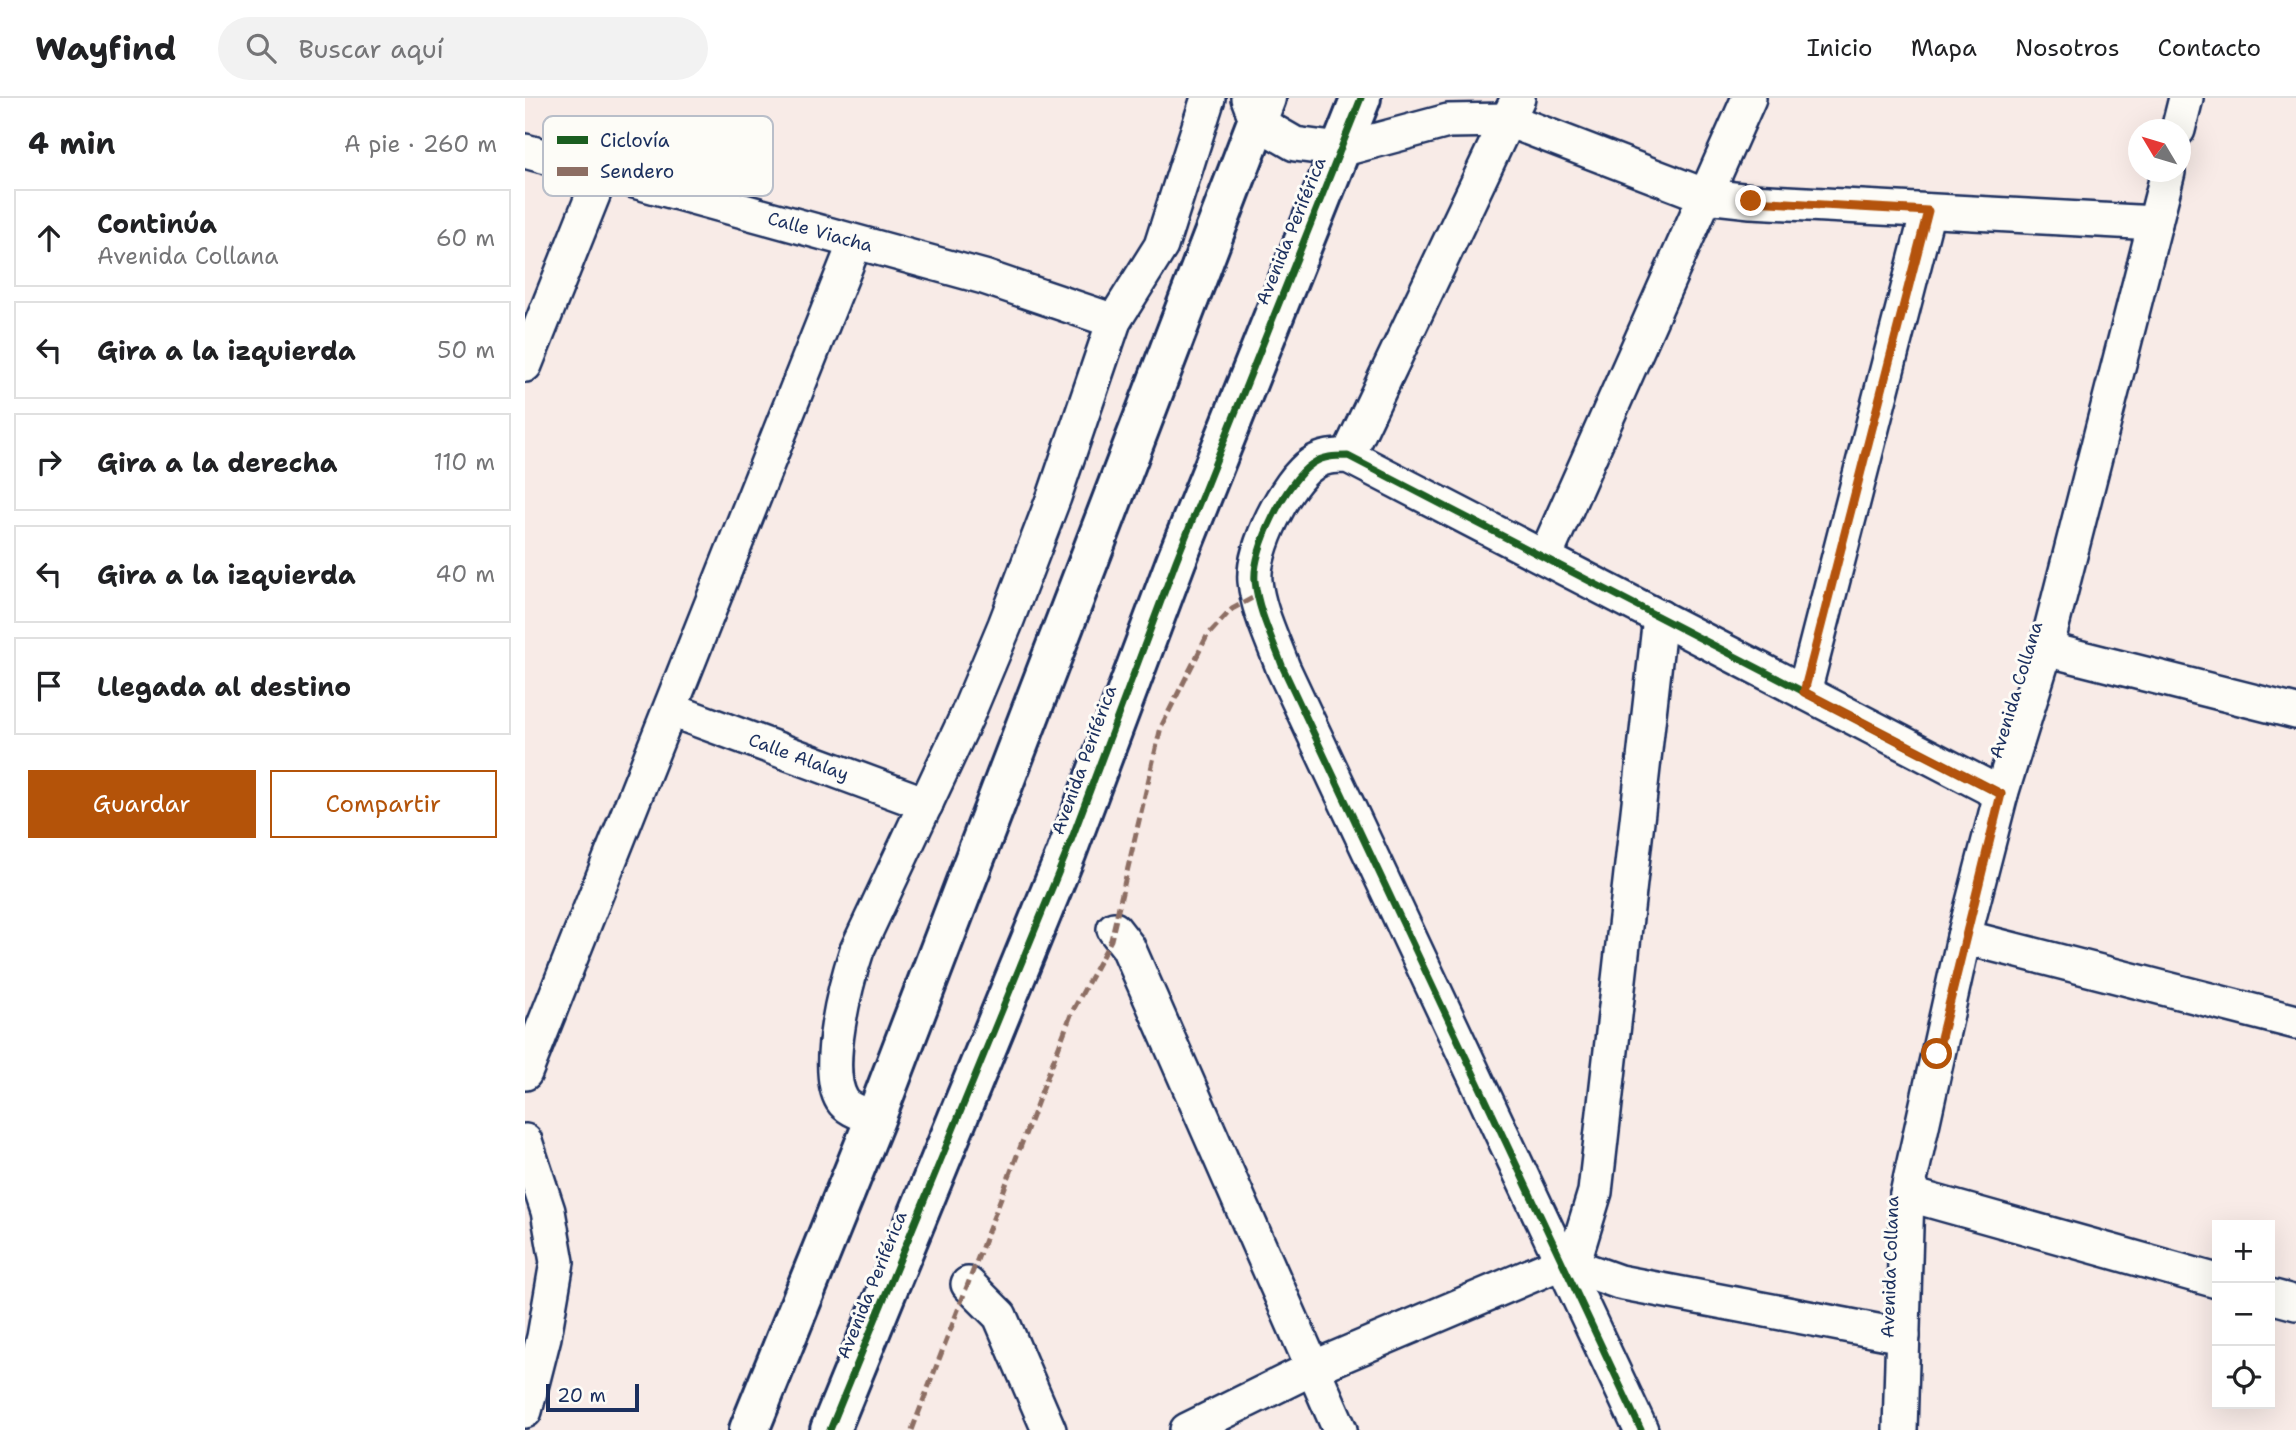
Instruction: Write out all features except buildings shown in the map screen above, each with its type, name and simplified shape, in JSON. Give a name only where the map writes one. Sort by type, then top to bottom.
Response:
[{"type":"street","points":[[875,1119],[847,1106],[837,1088],[837,1042],[841,1009],[857,950],[926,804],[1005,625],[1054,497],[1114,321],[1161,246],[1208,98]]},
{"type":"street","name":"Avenida Periférica","points":[[830,1430],[1066,854],[1175,561],[1361,98]]},
{"type":"street","points":[[1545,557],[1749,98]]},
{"type":"street","points":[[2181,119],[2186,98]]},
{"type":"street","points":[[749,1430],[875,1119],[1257,106],[1295,144],[1340,150],[1448,121],[1513,109],[1706,196],[2155,223]]},
{"type":"street","points":[[1348,456],[1513,109]]},
{"type":"street","name":"Calle Viacha","points":[[525,151],[543,155]]},
{"type":"street","name":"Avenida Collana","points":[[1900,1430],[1907,1194],[1964,937],[2001,794],[2046,649],[2165,182]]},
{"type":"street","points":[[525,365],[593,196]]},
{"type":"street","name":"Calle Viacha","points":[[693,196],[984,277],[1114,321]]},
{"type":"street","points":[[1804,692],[1928,211]]},
{"type":"street","points":[[525,1073],[855,243]]},
{"type":"street","points":[[1641,1430],[1288,680],[1258,595],[1255,579],[1261,546],[1289,490],[1312,464],[1330,456],[1348,456],[2001,794]]},
{"type":"street","points":[[1187,1430],[1313,1368],[1563,1262],[1578,1248],[1595,1192],[1660,617]]},
{"type":"street","points":[[2046,649],[2296,712]]},
{"type":"street","name":"Calle Alalay","points":[[671,710],[926,804]]},
{"type":"street","points":[[1114,929],[1128,947],[1340,1430]]},
{"type":"street","points":[[1964,937],[2296,1022]]},
{"type":"street","points":[[525,1141],[548,1211],[557,1262],[544,1337],[525,1411]]},
{"type":"street","points":[[1907,1194],[2212,1280]]},
{"type":"street","points":[[1563,1262],[1619,1282],[1903,1336]]},
{"type":"street","points":[[968,1284],[1000,1317],[1049,1430]]},
{"type":"street","points":[[2275,1297],[2296,1303]]},
{"type":"marked path","points":[[912,1430],[1072,1012],[1111,940],[1161,727],[1207,636],[1232,609],[1258,595]]},
{"type":"cycle path","points":[[830,1430],[1066,854],[1176,561],[1361,98]]},
{"type":"cycle path","points":[[1641,1430],[1283,668],[1263,614],[1255,581],[1259,552],[1282,500],[1302,473],[1316,461],[1334,456],[1348,456],[2001,794]]},
{"type":"route","points":[[1751,201],[1928,211],[1804,692],[2001,794],[1937,1054]]}]
